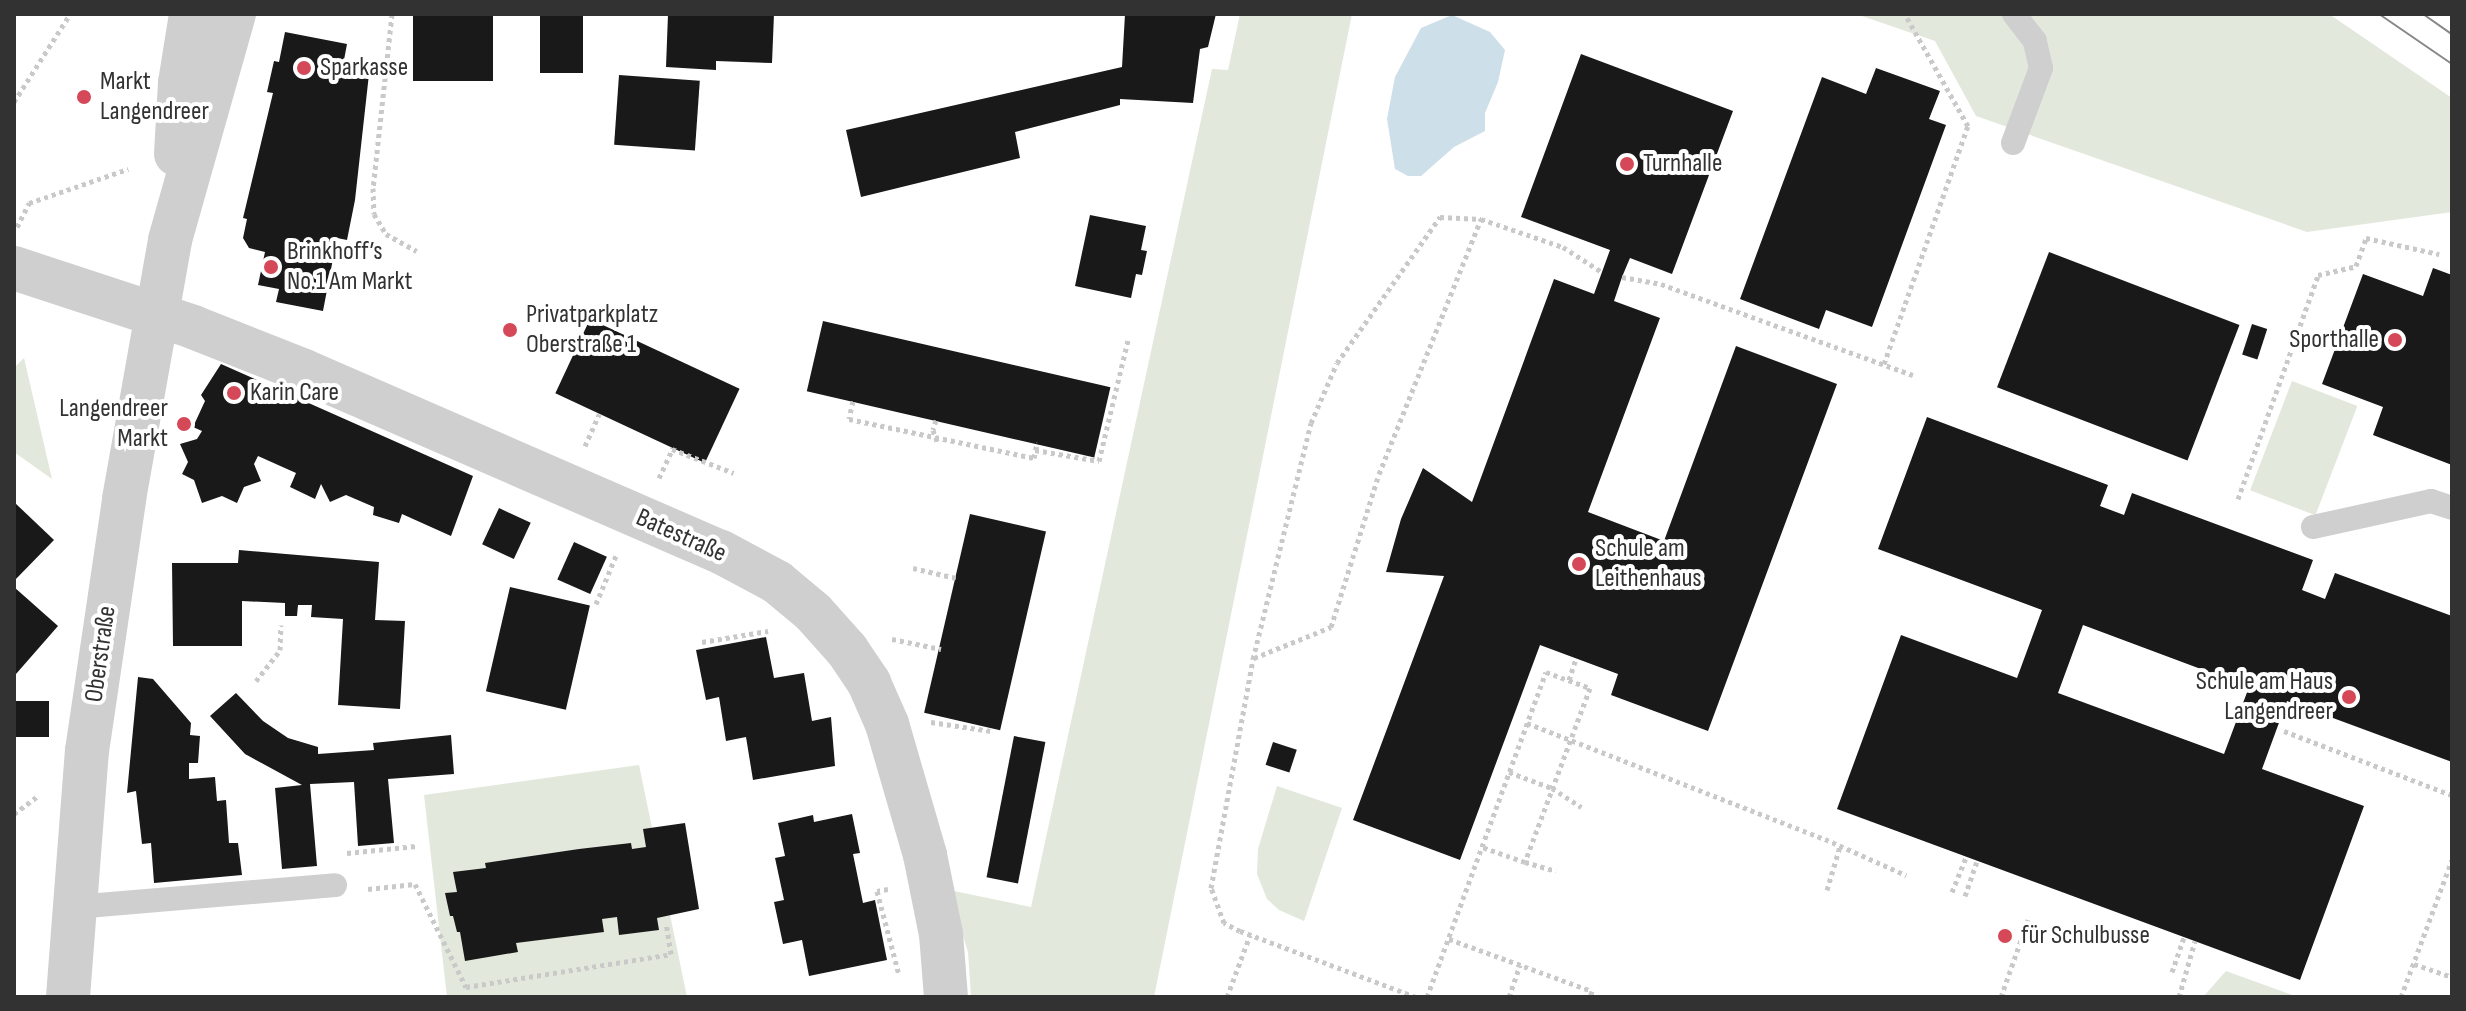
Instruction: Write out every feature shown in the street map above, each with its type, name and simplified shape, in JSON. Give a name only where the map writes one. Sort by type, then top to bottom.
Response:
[{"type":"street","name":"Oberstraße","points":[[170,240],[180,83],[191,14]]},
{"type":"street","name":"Oberstraße","points":[[68,997],[86,762],[100,655],[156,314],[170,240],[234,14]]},
{"type":"street","points":[[14,268],[156,314]]},
{"type":"street","name":"Batestraße","points":[[156,314],[304,371],[721,552],[777,582],[813,612],[847,650],[869,683],[887,724],[927,867],[941,934],[946,997]]},
{"type":"lane","points":[[2013,143],[2041,68],[2035,41],[2014,14]]},
{"type":"lane","points":[[2313,527],[2431,501],[2452,508]]},
{"type":"lane","points":[[75,907],[335,885]]},
{"type":"path","points":[[14,102],[70,14]]},
{"type":"path","points":[[392,14],[373,188],[374,214],[386,234],[417,251]]},
{"type":"path","points":[[1884,364],[1968,126],[1905,14]]},
{"type":"path","points":[[14,233],[29,203],[128,169]]},
{"type":"path","points":[[1416,997],[1224,923],[1211,888],[1253,659],[1311,423],[1337,363],[1440,217],[1481,219],[1563,247],[1602,272]]},
{"type":"path","points":[[1253,659],[1331,627],[1379,474],[1481,219]]},
{"type":"path","points":[[2238,499],[2318,275],[2356,266],[2366,238],[2439,254]]},
{"type":"path","points":[[1622,277],[1661,284],[1913,375]]},
{"type":"path","points":[[1035,450],[1099,461],[1128,340]]},
{"type":"path","points":[[853,401],[849,419],[1034,458],[1037,442]]},
{"type":"path","points":[[936,420],[935,437],[938,444]]},
{"type":"path","points":[[672,449],[734,473]]},
{"type":"path","points":[[913,568],[956,578]]},
{"type":"path","points":[[702,642],[771,630],[769,614],[777,582]]},
{"type":"path","points":[[256,681],[280,650],[281,625]]},
{"type":"path","points":[[887,638],[941,649]]},
{"type":"path","points":[[1569,680],[1576,659]]},
{"type":"path","points":[[1427,997],[1546,672],[1590,688],[1525,862]]},
{"type":"path","points":[[887,724],[911,718],[991,731]]},
{"type":"path","points":[[1527,723],[1906,875]]},
{"type":"path","points":[[2284,731],[2452,795]]},
{"type":"path","points":[[1509,772],[1552,788],[1581,807]]},
{"type":"path","points":[[334,854],[416,846]]},
{"type":"path","points":[[1827,890],[1840,846]]},
{"type":"path","points":[[1482,847],[1556,871]]},
{"type":"path","points":[[1952,892],[1966,857]]},
{"type":"path","points":[[2401,997],[2452,860]]},
{"type":"path","points":[[1965,896],[1977,862]]},
{"type":"path","points":[[335,885],[363,889],[415,884],[466,987],[671,954],[666,923]]},
{"type":"path","points":[[884,889],[877,891],[901,982]]},
{"type":"path","points":[[2001,997],[2028,920]]},
{"type":"path","points":[[1227,997],[1250,935]]},
{"type":"path","points":[[2172,972],[2184,937]]},
{"type":"path","points":[[1449,939],[1592,991],[1590,997]]},
{"type":"path","points":[[2179,997],[2195,941]]},
{"type":"path","points":[[2414,964],[2452,977]]},
{"type":"path","points":[[1509,997],[1520,965]]},
{"type":"shaded area","points":[[1240,14],[1352,14],[1154,997],[971,997],[968,952],[949,890],[1031,907],[1212,69],[1228,70]]},
{"type":"shaded area","points":[[1856,14],[2329,14],[2452,98],[2452,212],[2307,232],[1976,116],[1935,41]]},
{"type":"shaded area","points":[[1452,15],[1490,32],[1505,50],[1498,82],[1485,113],[1485,131],[1454,147],[1421,176],[1408,176],[1395,169],[1387,119],[1395,77],[1421,28]]},
{"type":"shaded area","points":[[24,358],[52,479],[14,452],[14,368]]},
{"type":"shaded area","points":[[2292,381],[2357,406],[2315,515],[2250,490]]},
{"type":"shaded area","points":[[639,765],[687,997],[447,997],[424,795]]},
{"type":"shaded area","points":[[1277,786],[1342,808],[1304,921],[1279,910],[1267,899],[1257,874],[1258,849]]},
{"type":"shaded area","points":[[2226,971],[2298,997],[2203,997]]},
{"type":"building","points":[[413,14],[493,14],[493,81],[413,81]]},
{"type":"building","points":[[540,14],[583,14],[583,73],[540,73]]},
{"type":"building","points":[[668,14],[774,14],[772,63],[716,61],[716,70],[666,67]]},
{"type":"building","points":[[1125,14],[1216,14],[1208,47],[1200,49],[1193,103],[1120,99],[1120,105],[1015,132],[1020,158],[861,197],[846,130],[1122,67]]},
{"type":"building","points":[[285,32],[347,44],[344,60],[370,65],[355,200],[347,240],[337,238],[323,311],[276,302],[279,289],[258,285],[265,252],[249,248],[243,238],[247,219],[243,218],[273,93],[267,92],[274,61],[279,62]]},
{"type":"building","name":"Schule am Leithenhaus","points":[[1581,54],[1733,111],[1672,274],[1630,258],[1622,277],[1614,301],[1660,318],[1588,512],[1664,541],[1736,346],[1837,384],[1708,731],[1611,695],[1618,674],[1540,645],[1460,860],[1353,820],[1444,576],[1386,572],[1401,519],[1423,468],[1472,502],[1554,279],[1594,294],[1610,250],[1521,217]]},
{"type":"building","points":[[1876,68],[1940,91],[1929,119],[1946,125],[1872,327],[1826,310],[1819,329],[1740,299],[1822,77],[1866,94]]},
{"type":"building","points":[[619,75],[700,81],[695,150],[614,145]]},
{"type":"building","points":[[1090,215],[1146,226],[1141,250],[1147,251],[1142,275],[1136,274],[1131,298],[1075,286]]},
{"type":"building","points":[[2049,252],[2239,325],[2187,460],[1997,387]]},
{"type":"building","name":"Sporthalle","points":[[2433,268],[2452,275],[2452,465],[2373,435],[2383,407],[2322,384],[2363,274],[2423,296]]},
{"type":"building","points":[[590,319],[740,389],[705,463],[555,393]]},
{"type":"building","points":[[823,321],[1110,387],[1094,458],[807,391]]},
{"type":"building","points":[[2252,324],[2267,329],[2257,359],[2242,354]]},
{"type":"building","points":[[221,364],[473,476],[451,536],[402,514],[399,523],[373,515],[374,507],[346,495],[330,502],[321,484],[315,499],[290,487],[296,473],[258,456],[254,464],[261,481],[244,487],[237,503],[222,496],[202,503],[194,480],[182,474],[188,462],[180,444],[197,439],[202,431],[193,427],[205,401],[201,395]]},
{"type":"building","name":"Schule am Haus Langendreer","points":[[1927,417],[2108,485],[2100,506],[2124,515],[2132,493],[2313,560],[2302,590],[2325,599],[2335,573],[2452,616],[2452,762],[2287,701],[2262,769],[2364,806],[2300,980],[1837,809],[1901,635],[2017,678],[2042,610],[1878,549]],"holes":[[[2083,625],[2249,687],[2224,754],[2058,693]]]},
{"type":"building","points":[[14,502],[54,540],[14,581]]},
{"type":"building","points":[[499,508],[531,523],[514,559],[482,544]]},
{"type":"building","points":[[970,514],[1046,532],[1000,730],[924,713]]},
{"type":"building","points":[[574,542],[607,557],[590,594],[557,579]]},
{"type":"building","points":[[239,550],[379,562],[375,620],[405,621],[400,709],[338,705],[343,619],[311,617],[312,605],[298,605],[297,616],[285,616],[285,603],[242,601],[242,646],[173,646],[172,563],[238,563]]},
{"type":"building","points":[[14,587],[58,626],[16,674],[14,671]]},
{"type":"building","points":[[510,587],[590,605],[566,710],[486,691]]},
{"type":"building","points":[[766,637],[774,678],[804,673],[812,721],[831,717],[835,766],[753,780],[746,737],[726,741],[719,697],[706,700],[696,650]]},
{"type":"building","points":[[138,677],[153,679],[191,723],[190,735],[200,736],[198,763],[189,763],[189,779],[215,777],[217,801],[226,800],[229,843],[238,843],[242,875],[154,883],[151,843],[142,844],[136,791],[127,793]]},
{"type":"building","points":[[236,693],[263,721],[288,738],[318,747],[318,754],[374,750],[373,743],[451,735],[454,774],[388,779],[394,843],[358,846],[354,782],[310,784],[317,866],[282,869],[275,788],[302,785],[245,754],[210,716]]},
{"type":"building","points":[[14,701],[49,701],[49,737],[14,737]]},
{"type":"building","points":[[1014,736],[1045,742],[1018,883],[987,877]]},
{"type":"building","points":[[1273,742],[1297,750],[1289,773],[1266,765]]},
{"type":"building","points":[[852,814],[860,853],[853,854],[863,903],[875,900],[887,960],[809,976],[802,940],[783,944],[774,902],[784,900],[775,858],[785,856],[778,823],[813,815],[814,822]]},
{"type":"building","points":[[685,823],[699,909],[657,918],[659,930],[619,935],[617,917],[602,919],[604,932],[516,943],[518,952],[465,961],[460,932],[457,932],[453,916],[450,916],[445,893],[457,892],[453,872],[486,868],[485,863],[579,849],[631,843],[632,849],[646,847],[643,829]]},
{"type":"tram line","points":[[2379,14],[2452,64]]},
{"type":"tram line","points":[[2423,14],[2452,34]]},
{"type":"place","name":"Sparkasse","points":[[304,68]]},
{"type":"place","name":"Markt Langendreer","points":[[84,97]]},
{"type":"place","name":"Turnhalle","points":[[1627,164]]},
{"type":"place","name":"Brinkhoff’s No.1 Am Markt","points":[[271,267]]},
{"type":"place","name":"Privatparkplatz Oberstraße 1","points":[[510,330]]},
{"type":"place","name":"Sporthalle","points":[[2395,340]]},
{"type":"place","name":"Karin Care","points":[[234,393]]},
{"type":"place","name":"Langendreer Markt","points":[[184,424]]},
{"type":"place","name":"Schule am Leithenhaus","points":[[1579,564]]},
{"type":"place","name":"Schule am Haus Langendreer","points":[[2349,697]]},
{"type":"place","name":"für Schulbusse","points":[[2005,936]]}]
